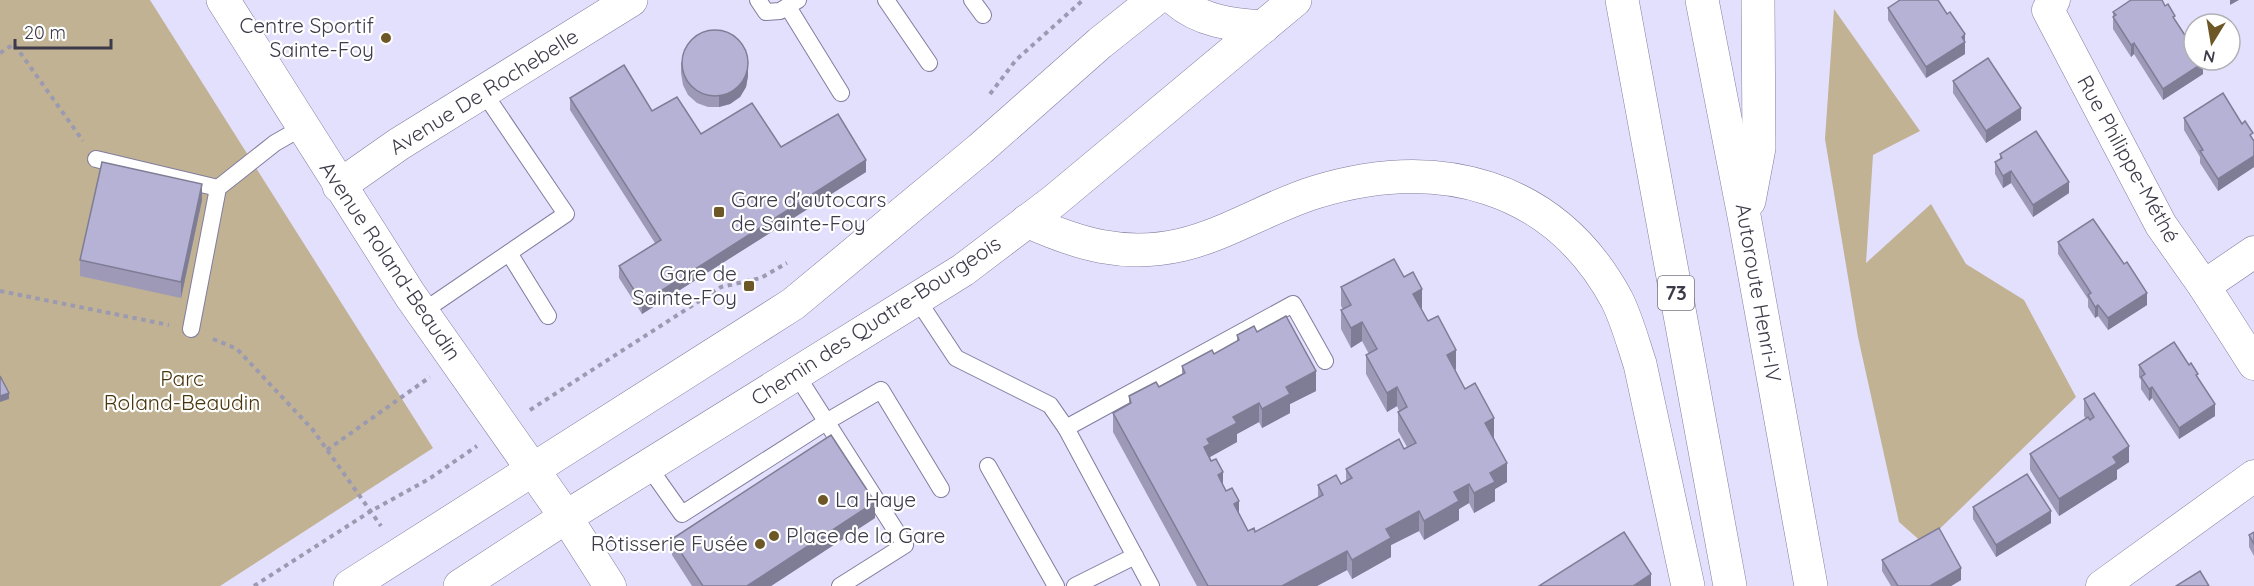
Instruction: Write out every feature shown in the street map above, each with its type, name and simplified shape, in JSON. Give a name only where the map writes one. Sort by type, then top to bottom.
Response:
[{"type":"main road","name":"Avenue Roland-Beaudin","points":[[223,0],[339,186],[422,312],[566,517]]},
{"type":"main road","name":"Avenue De Rochebelle","points":[[339,186],[399,144],[631,0]]},
{"type":"main road","points":[[350,586],[793,303],[980,149],[1100,43],[1154,0]]},
{"type":"main road","points":[[1176,0],[1186,9],[1209,19],[1223,23],[1263,27]]},
{"type":"main road","name":"Chemin des Quatre-Bourgeois","points":[[460,586],[566,517],[963,270],[1027,221],[1295,0]]},
{"type":"main road","name":"73","points":[[1622,0],[1730,586]]},
{"type":"main road","name":"Autoroute Henri-IV","points":[[1702,0],[1745,220],[1811,586]]},
{"type":"main road","points":[[1745,220],[1759,148],[1758,0]]},
{"type":"main road","points":[[1027,221],[1063,237],[1109,249],[1181,245],[1315,192],[1348,183],[1407,176],[1443,177],[1478,184],[1535,208],[1573,241],[1595,267],[1617,300],[1640,364],[1688,586]]},
{"type":"street","name":"Rue Philippe-Méthé","points":[[2051,5],[2161,225],[2204,286],[2254,364]]},
{"type":"street","points":[[2204,286],[2254,252]]},
{"type":"street","points":[[2102,586],[2254,476]]},
{"type":"street","points":[[566,517],[610,586]]},
{"type":"lane","points":[[758,0],[766,12],[780,11],[793,3],[841,93]]},
{"type":"lane","points":[[886,0],[929,63]]},
{"type":"lane","points":[[972,0],[983,15]]},
{"type":"lane","points":[[422,312],[566,214],[484,93]]},
{"type":"lane","points":[[190,329],[218,188],[275,143],[303,128]]},
{"type":"lane","points":[[96,159],[218,188]]},
{"type":"lane","points":[[509,253],[548,316]]},
{"type":"lane","points":[[916,299],[956,358],[1050,405],[1066,428],[1151,586]]},
{"type":"lane","points":[[1066,428],[1293,304],[1325,361]]},
{"type":"lane","points":[[796,374],[905,545],[840,586]]},
{"type":"lane","points":[[648,466],[682,514],[880,390],[941,489]]},
{"type":"lane","points":[[988,466],[1056,586]]},
{"type":"lane","points":[[1075,586],[1135,556]]},
{"type":"path","points":[[985,100],[1016,60],[1083,0]]},
{"type":"path","points":[[0,53],[14,44],[96,159]]},
{"type":"path","points":[[254,586],[371,511],[429,479],[503,428],[721,287],[761,278],[794,258]]},
{"type":"path","points":[[0,291],[190,329],[237,349],[313,430],[381,526]]},
{"type":"path","points":[[327,450],[455,360]]},
{"type":"green space","name":"Parc Roland-Beaudin","points":[[0,0],[150,0],[433,448],[220,586],[0,586]]},
{"type":"green space","points":[[1834,9],[1920,131],[1873,155],[1866,263],[1931,204],[1966,264],[2024,300],[2076,397],[1924,544],[1899,522],[1858,337],[1825,139]]},
{"type":"building","points":[[1900,0],[1938,0],[1947,14],[1950,12],[1965,34],[1962,37],[1965,42],[1926,67],[1888,8]]},
{"type":"building","points":[[2131,0],[2162,0],[2165,6],[2168,4],[2182,31],[2182,72],[2189,72],[2163,89],[2134,43],[2131,45],[2113,17],[2116,15],[2113,12]]},
{"type":"building","points":[[715,30],[728,33],[738,40],[745,50],[748,63],[745,76],[738,86],[728,93],[715,96],[702,93],[692,86],[685,76],[682,63],[685,50],[692,40],[702,33]]},
{"type":"building","points":[[1988,58],[2021,108],[1986,131],[1953,81]]},
{"type":"building","name":"Gare d'autocars de Sainte-Foy","points":[[624,65],[652,111],[677,97],[701,134],[752,103],[781,147],[838,114],[866,160],[642,303],[619,266],[661,240],[570,98]]},
{"type":"building","points":[[2223,93],[2242,124],[2245,121],[2253,133],[2250,135],[2254,141],[2254,156],[2218,179],[2200,151],[2203,150],[2184,118]]},
{"type":"building","points":[[2036,131],[2069,182],[2033,205],[2011,171],[2003,176],[1995,162],[2002,158],[2000,154]]},
{"type":"building","points":[[102,162],[202,184],[181,282],[80,260]]},
{"type":"building","points":[[2093,219],[2124,264],[2127,262],[2147,293],[2108,318],[2098,305],[2095,307],[2088,295],[2091,293],[2058,242]]},
{"type":"building","points":[[1394,259],[1404,277],[1413,272],[1422,289],[1413,294],[1428,321],[1438,316],[1456,350],[1447,355],[1465,389],[1475,383],[1494,418],[1485,423],[1507,463],[1490,473],[1495,482],[1474,493],[1469,484],[1454,492],[1459,501],[1424,521],[1419,511],[1386,529],[1391,538],[1352,560],[1347,551],[1282,586],[1208,586],[1113,413],[1131,403],[1129,396],[1156,382],[1159,387],[1185,373],[1182,366],[1212,350],[1214,354],[1239,340],[1237,335],[1254,326],[1257,332],[1286,316],[1316,371],[1286,387],[1290,394],[1262,409],[1259,403],[1233,417],[1237,423],[1207,439],[1210,444],[1204,447],[1211,461],[1216,459],[1223,472],[1218,475],[1226,491],[1232,488],[1239,501],[1234,504],[1248,531],[1254,528],[1255,532],[1323,495],[1318,485],[1336,475],[1341,484],[1352,478],[1346,469],[1399,439],[1404,449],[1416,443],[1398,412],[1407,407],[1397,387],[1387,393],[1366,355],[1377,349],[1362,322],[1351,328],[1341,310],[1351,305],[1341,287]]},
{"type":"building","points":[[2174,342],[2189,365],[2191,363],[2215,404],[2179,428],[2152,387],[2149,389],[2141,377],[2145,374],[2139,365]]},
{"type":"building","points":[[0,376],[9,393],[0,396]]},
{"type":"building","points":[[2094,393],[2129,446],[2113,457],[2117,463],[2059,499],[2030,454],[2088,417],[2090,420],[2094,417],[2084,399]]},
{"type":"building","name":"Place de la Gare","points":[[831,435],[875,502],[747,586],[703,586],[672,539]]},
{"type":"building","points":[[2027,474],[2051,511],[1996,545],[1973,507]]},
{"type":"building","points":[[1939,528],[1961,568],[1930,586],[1898,586],[1882,560]]},
{"type":"building","points":[[1624,532],[1651,574],[1633,586],[1539,586]]},
{"type":"building","points":[[2254,532],[2254,544],[2249,535]]},
{"type":"building","points":[[2200,571],[2209,586],[2176,586]]},
{"type":"place","name":"Centre Sportif Sainte-Foy","points":[[386,38]]},
{"type":"place","name":"Gare d'autocars de Sainte-Foy","points":[[719,212]]},
{"type":"place","name":"Gare de Sainte-Foy","points":[[749,286]]},
{"type":"place","name":"La Haye","points":[[823,500]]},
{"type":"place","name":"Place de la Gare","points":[[774,536]]},
{"type":"place","name":"Rôtisserie Fusée","points":[[760,544]]}]
